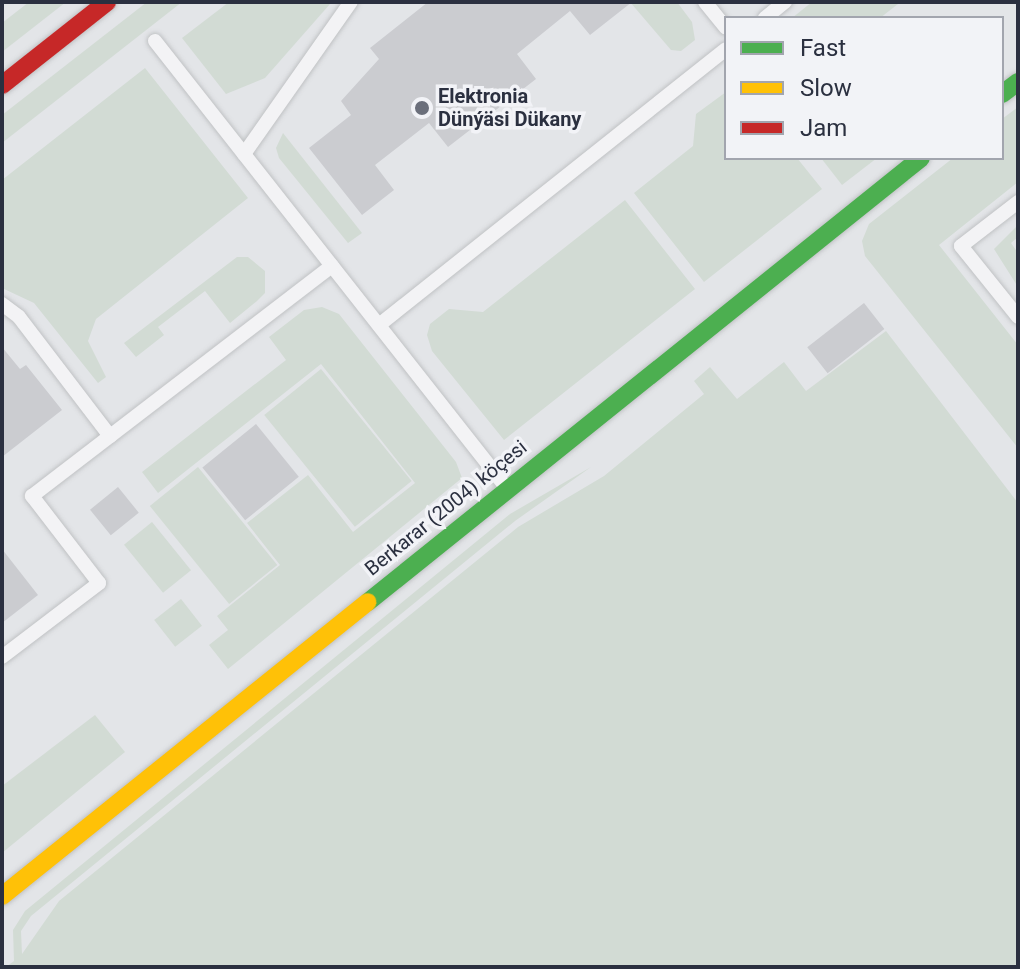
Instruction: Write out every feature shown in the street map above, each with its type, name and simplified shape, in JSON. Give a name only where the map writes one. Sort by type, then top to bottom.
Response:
[{"type":"street","points":[[2,85],[107,2]]},
{"type":"street","name":"Berkarar (2004) köçesi","points":[[2,896],[506,487],[918,160]]},
{"type":"lane","points":[[244,154],[351,2]]},
{"type":"lane","points":[[705,2],[724,26]]},
{"type":"lane","points":[[768,16],[785,2]]},
{"type":"lane","points":[[155,41],[506,487]]},
{"type":"lane","points":[[379,325],[724,51]]},
{"type":"lane","points":[[1018,202],[961,246],[1018,317]]},
{"type":"lane","points":[[2,657],[99,583],[32,496],[332,266]]},
{"type":"lane","points":[[2,304],[19,317],[110,436]]},
{"type":"shaded area","points":[[29,2],[66,2],[2,52],[2,23]]},
{"type":"shaded area","points":[[147,2],[182,2],[2,143],[2,115]]},
{"type":"shaded area","points":[[229,2],[330,4],[265,78],[226,94],[182,38]]},
{"type":"shaded area","points":[[630,2],[677,2],[692,22],[695,40],[681,51],[671,50]]},
{"type":"shaded area","points":[[812,2],[898,4],[883,16],[794,16]]},
{"type":"shaded area","points":[[145,68],[248,198],[96,319],[88,341],[106,377],[98,383],[34,303],[2,288],[2,180]]},
{"type":"shaded area","points":[[724,93],[724,160],[799,160],[822,189],[704,282],[634,193],[693,146],[696,114]]},
{"type":"shaded area","points":[[1018,107],[1018,182],[939,245],[1018,345],[1018,448],[865,256],[862,241],[869,224],[950,160],[1004,160],[1004,118]]},
{"type":"shaded area","points":[[283,133],[362,233],[348,243],[279,158],[276,148]]},
{"type":"shaded area","points":[[823,160],[874,160],[842,185]]},
{"type":"shaded area","points":[[625,200],[695,289],[504,440],[432,351],[427,335],[430,324],[449,309],[483,312]]},
{"type":"shaded area","points":[[1018,225],[1018,237],[1011,243],[1018,253],[1018,287],[994,249]]},
{"type":"shaded area","points":[[237,257],[248,257],[265,271],[265,293],[257,301],[230,323],[205,291],[158,327],[164,335],[136,357],[124,343]]},
{"type":"shaded area","points":[[322,307],[339,314],[456,462],[462,478],[228,669],[209,645],[228,630],[217,616],[280,565],[247,523],[308,475],[353,532],[415,483],[321,364],[158,493],[142,472],[286,360],[269,337],[304,310]]},
{"type":"shaded area","points":[[886,331],[1018,503],[1018,967],[6,967],[14,961],[13,930],[25,911],[510,514],[591,467],[515,521],[31,916],[21,931],[22,954],[59,901],[518,527],[604,476],[704,394],[694,381],[710,367],[737,399],[784,362],[806,391]]},
{"type":"shaded area","points":[[321,369],[412,481],[355,527],[264,415]]},
{"type":"shaded area","points":[[198,467],[277,565],[229,604],[150,506]]},
{"type":"shaded area","points":[[152,522],[191,570],[163,593],[124,545]]},
{"type":"shaded area","points":[[181,599],[202,626],[175,647],[154,620]]},
{"type":"shaded area","points":[[95,715],[125,752],[2,853],[2,786]]},
{"type":"building","name":"Elektronia Dünýäsi Dükany","points":[[428,2],[632,2],[590,35],[570,11],[517,54],[536,79],[448,147],[429,123],[375,165],[394,190],[362,215],[309,148],[351,115],[341,101],[379,59],[370,48]]},
{"type":"building","points":[[864,303],[884,329],[828,373],[807,347]]},
{"type":"building","points":[[2,347],[20,369],[26,365],[62,410],[2,457]]},
{"type":"building","points":[[256,424],[299,477],[245,520],[202,467]]},
{"type":"building","points":[[118,487],[139,513],[111,535],[90,510]]},
{"type":"building","points":[[2,549],[38,595],[2,623]]},
{"type":"traffic: fast","points":[[1004,92],[1018,82]]},
{"type":"traffic: fast","points":[[368,602],[919,160]]},
{"type":"traffic: slow","points":[[2,896],[368,602]]},
{"type":"traffic: jam","points":[[2,85],[107,2]]},
{"type":"place","name":"Elektronia Dünýäsi Dükany","points":[[422,108]]}]
